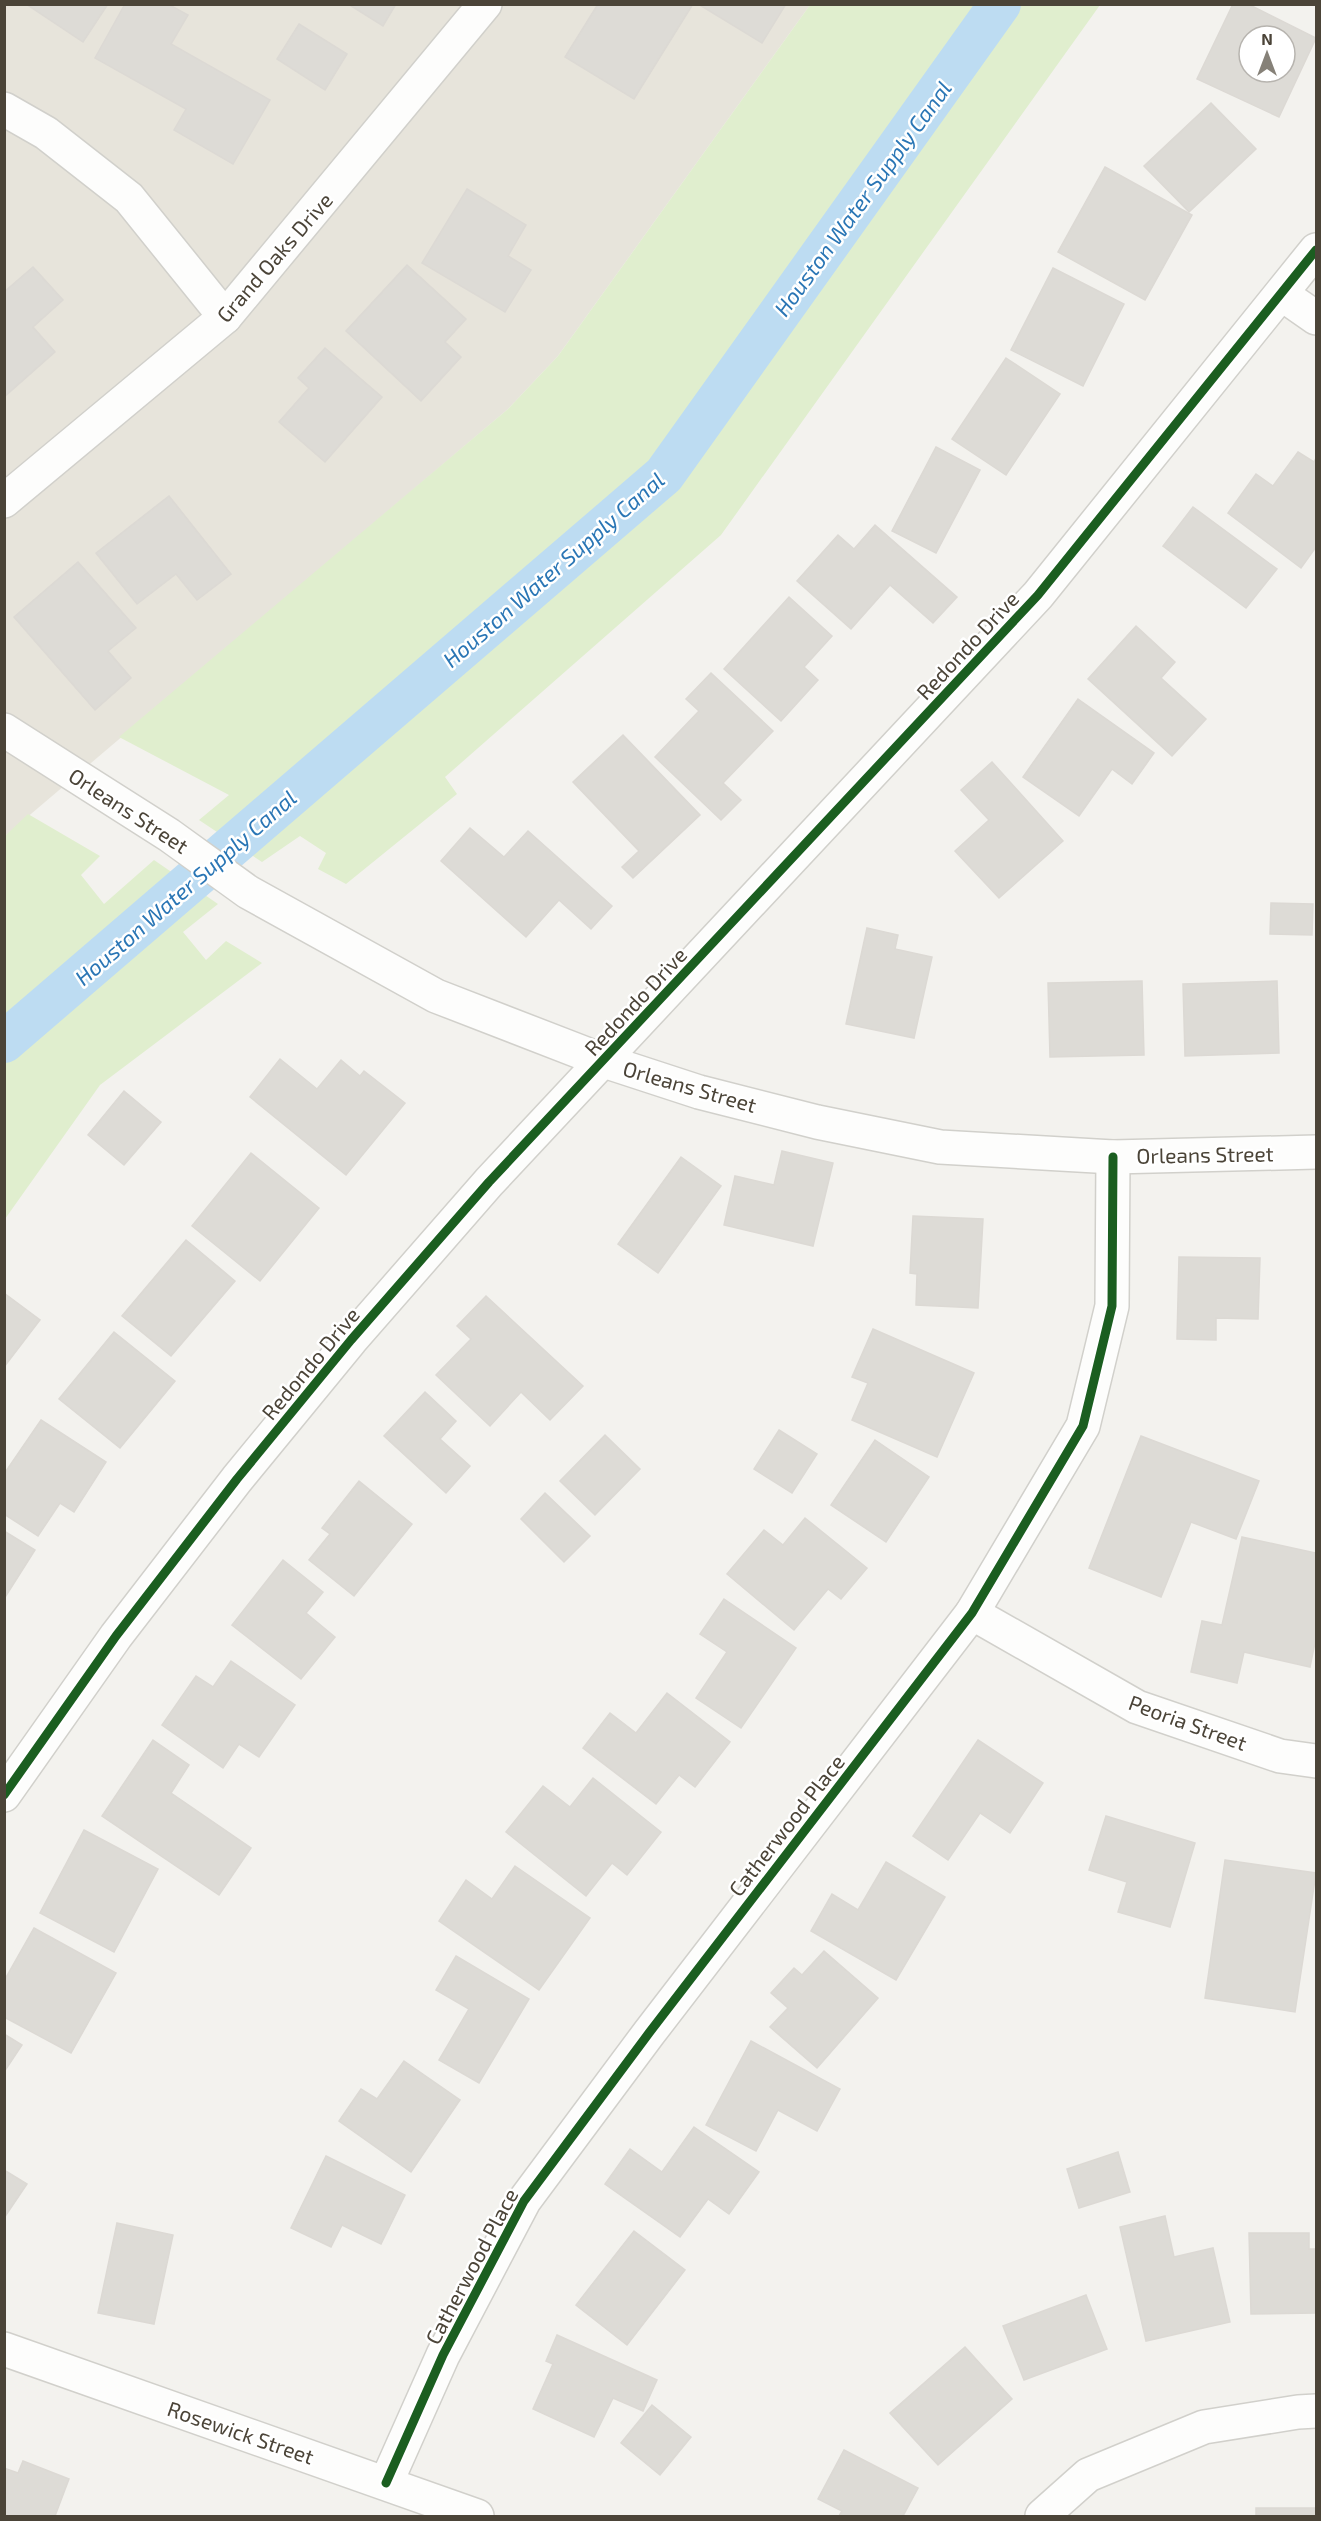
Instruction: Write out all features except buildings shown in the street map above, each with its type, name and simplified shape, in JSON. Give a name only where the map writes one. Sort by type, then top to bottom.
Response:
[{"type":"street","name":"Grand Oaks Drive","points":[[4,501],[225,317],[485,4]]},
{"type":"street","points":[[4,109],[46,133],[129,198],[225,317]]},
{"type":"street","name":"Redondo Drive","points":[[4,1795],[116,1636],[244,1470],[351,1340],[489,1182],[1038,595],[1317,250]]},
{"type":"street","points":[[1282,295],[1317,318]]},
{"type":"street","name":"Orleans Street","points":[[4,730],[169,835],[249,892],[436,996],[604,1061],[699,1092],[817,1122],[940,1146],[1113,1156],[1317,1152]]},
{"type":"street","name":"Catherwood Place","points":[[386,2484],[443,2355],[524,2201],[649,2033],[972,1613],[1083,1426],[1112,1306],[1113,1156]]},
{"type":"street","name":"Peoria Street","points":[[972,1613],[1137,1707],[1280,1756],[1317,1761]]},
{"type":"street","name":"Rosewick Street","points":[[4,2349],[477,2517]]},
{"type":"street","points":[[1042,2517],[1088,2475],[1204,2427],[1317,2411]]},
{"type":"shaded area","points":[[5,5],[810,5],[558,356],[508,409],[5,836]]},
{"type":"green space","points":[[810,5],[1100,5],[721,535],[445,777],[457,794],[346,884],[318,869],[326,853],[300,836],[262,862],[199,820],[229,795],[119,737],[508,409],[558,356]]},
{"type":"green space","points":[[28,814],[100,856],[81,875],[104,904],[154,860],[218,904],[183,932],[206,960],[226,941],[262,963],[100,1085],[5,1219],[5,836]]},
{"type":"waterway","name":"Houston Water Supply Canal","points":[[4,1042],[664,475],[1000,4]]},
{"type":"cycle path","points":[[4,1795],[116,1636],[237,1479],[351,1340],[489,1182],[1038,595],[1316,250]]},
{"type":"cycle path","points":[[386,2483],[443,2355],[524,2201],[649,2033],[972,1613],[1083,1426],[1112,1306],[1113,1157]]}]
